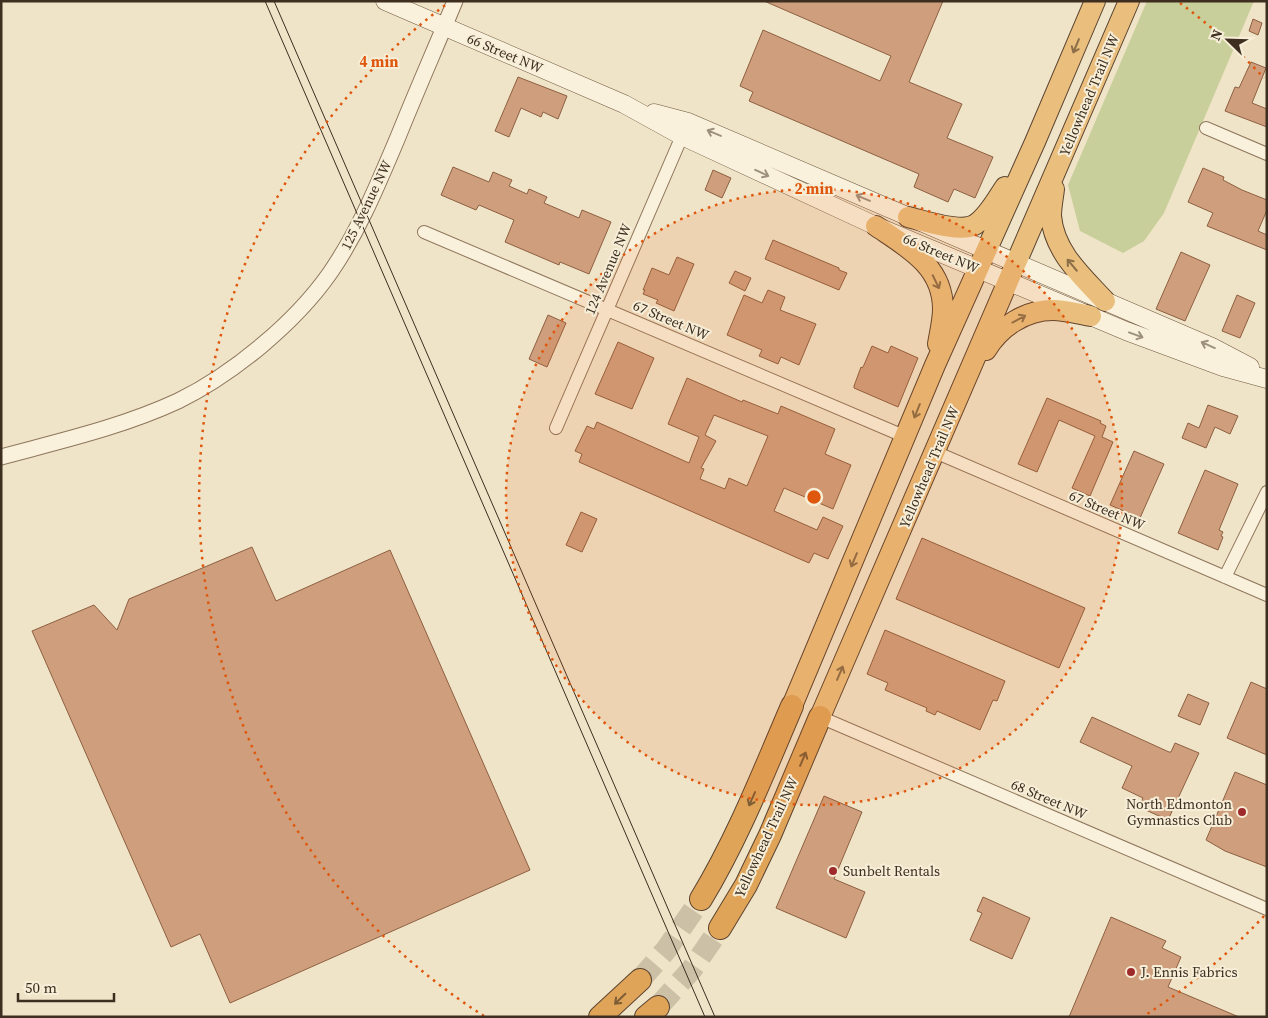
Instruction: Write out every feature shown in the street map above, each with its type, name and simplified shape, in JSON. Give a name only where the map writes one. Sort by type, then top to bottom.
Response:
[{"type":"highway","name":"Yellowhead Trail NW","points":[[701,899],[718,871],[742,821],[935,366],[1035,142],[1095,1]]},
{"type":"highway","name":"Yellowhead Trail NW","points":[[720,928],[746,884],[770,835],[1129,1]]},
{"type":"highway","points":[[908,217],[959,229],[975,225],[990,209],[1035,142]]},
{"type":"highway","points":[[1057,168],[1051,214],[1056,240],[1067,260],[1105,301]]},
{"type":"highway","points":[[876,226],[916,252],[930,270],[940,288],[943,309],[935,366]]},
{"type":"highway","points":[[966,381],[997,335],[1020,318],[1036,312],[1055,310],[1091,316]]},
{"type":"highway","points":[[600,1017],[640,980]]},
{"type":"main road","name":"66 Street NW","points":[[385,1],[624,104],[908,217],[983,260]]},
{"type":"main road","name":"66 Street NW","points":[[685,129],[876,226],[1105,301],[1212,347],[1267,375]]},
{"type":"main road","name":"66 Street NW","points":[[1012,272],[1091,316],[1126,331],[1223,367],[1267,379]]},
{"type":"street","name":"125 Avenue NW","points":[[1,457],[115,425],[178,400],[204,386],[239,363],[284,325],[330,273],[360,223],[455,1]]},
{"type":"street","points":[[1206,128],[1267,154]]},
{"type":"street","name":"124 Avenue NW","points":[[556,428],[685,129]]},
{"type":"street","name":"67 Street NW","points":[[424,232],[906,437]]},
{"type":"street","name":"67 Street NW","points":[[935,452],[1267,595]]},
{"type":"street","points":[[1225,577],[1267,492]]},
{"type":"street","name":"68 Street NW","points":[[820,717],[1267,908]]},
{"type":"green space","points":[[1147,1],[1254,1],[1164,213],[1144,241],[1123,253],[1080,231],[1068,185]]},
{"type":"building","points":[[764,1],[943,1],[909,82],[962,104],[947,138],[993,157],[975,198],[954,189],[948,202],[914,187],[919,174],[749,101],[753,92],[740,86],[763,30],[880,81],[891,56]]},
{"type":"building","points":[[1253,19],[1262,23],[1258,35],[1249,31]]},
{"type":"building","points":[[1251,62],[1266,68],[1252,103],[1267,109],[1267,127],[1225,111],[1235,87],[1239,88]]},
{"type":"building","points":[[518,77],[567,96],[558,119],[543,112],[541,117],[521,108],[509,137],[495,131]]},
{"type":"building","points":[[453,167],[489,182],[493,172],[512,180],[509,186],[527,194],[529,189],[547,197],[544,203],[579,218],[582,210],[611,222],[589,274],[560,262],[559,265],[505,242],[514,220],[479,205],[476,210],[441,195]]},
{"type":"building","points":[[1203,168],[1224,177],[1223,180],[1242,190],[1267,200],[1267,210],[1258,231],[1267,235],[1267,250],[1207,226],[1213,213],[1188,202]]},
{"type":"building","points":[[713,170],[731,178],[722,198],[705,190]]},
{"type":"building","points":[[773,240],[847,273],[839,290],[765,259]]},
{"type":"building","points":[[1181,252],[1210,265],[1185,321],[1156,309]]},
{"type":"building","points":[[677,257],[694,264],[674,311],[656,303],[658,300],[643,294],[645,290],[643,290],[652,268],[669,275]]},
{"type":"building","points":[[735,271],[751,278],[745,291],[729,283]]},
{"type":"building","points":[[768,290],[785,297],[780,310],[816,324],[799,365],[781,357],[778,364],[759,356],[762,350],[727,335],[744,295],[762,303]]},
{"type":"building","points":[[1237,295],[1255,303],[1240,338],[1222,331]]},
{"type":"building","points":[[548,315],[566,323],[547,367],[529,359]]},
{"type":"building","points":[[618,342],[654,358],[632,409],[595,394]]},
{"type":"building","points":[[872,346],[888,353],[891,346],[918,358],[898,407],[854,388],[861,367],[864,365]]},
{"type":"building","points":[[687,378],[742,402],[743,400],[778,414],[781,406],[835,429],[825,454],[851,465],[833,509],[784,488],[774,511],[817,530],[823,517],[843,526],[828,559],[814,553],[809,563],[579,462],[582,454],[575,451],[587,426],[594,429],[597,422],[689,463],[699,437],[668,424]],"holes":[[[714,415],[768,436],[747,486],[729,478],[725,489],[700,479],[704,469],[701,468],[716,441],[705,435]]]},
{"type":"building","points":[[1047,398],[1101,421],[1100,423],[1106,426],[1102,437],[1113,442],[1090,496],[1072,488],[1095,436],[1059,420],[1037,472],[1018,464]]},
{"type":"building","points":[[1208,405],[1238,416],[1230,434],[1215,427],[1206,448],[1182,438],[1188,423],[1199,428]]},
{"type":"building","points":[[1134,451],[1164,464],[1140,518],[1110,505]]},
{"type":"building","points":[[1205,470],[1238,484],[1219,530],[1223,532],[1221,536],[1223,537],[1218,550],[1178,533]]},
{"type":"building","points":[[581,512],[597,519],[582,552],[566,545]]},
{"type":"building","points":[[922,538],[1085,608],[1059,668],[896,599]]},
{"type":"building","points":[[252,547],[276,601],[390,550],[530,870],[230,1003],[200,934],[171,947],[32,631],[94,605],[117,630],[129,599]]},
{"type":"building","points":[[885,630],[1005,681],[997,701],[993,700],[980,730],[937,711],[935,715],[926,711],[927,708],[885,690],[888,683],[867,674]]},
{"type":"building","points":[[1251,682],[1267,689],[1267,755],[1227,738]]},
{"type":"building","points":[[1188,694],[1209,703],[1200,725],[1178,716]]},
{"type":"building","points":[[1092,717],[1169,752],[1171,752],[1175,743],[1199,753],[1168,820],[1139,807],[1143,798],[1122,788],[1132,766],[1080,742]]},
{"type":"building","name":"North Edmonton Gymnastics Club","points":[[1235,772],[1267,785],[1267,867],[1225,851],[1206,840]]},
{"type":"building","points":[[824,796],[862,812],[834,879],[865,892],[846,938],[776,908]]},
{"type":"building","points":[[983,897],[1030,918],[1012,959],[970,940],[982,913],[977,911]]},
{"type":"building","name":"J. Ennis Fabrics","points":[[1111,917],[1166,941],[1162,948],[1181,957],[1168,987],[1239,1017],[1069,1017]]},
{"type":"tunnel","points":[[640,980],[666,950],[701,899]]},
{"type":"tunnel","points":[[658,1007],[692,969],[720,928]]},
{"type":"tram line","points":[[265,1],[705,1017]]},
{"type":"tram line","points":[[274,1],[715,1017]]},
{"type":"place","name":"North Edmonton Gymnastics Club","points":[[1242,812]]},
{"type":"place","name":"Sunbelt Rentals","points":[[833,871]]},
{"type":"place","name":"J. Ennis Fabrics","points":[[1131,972]]}]
